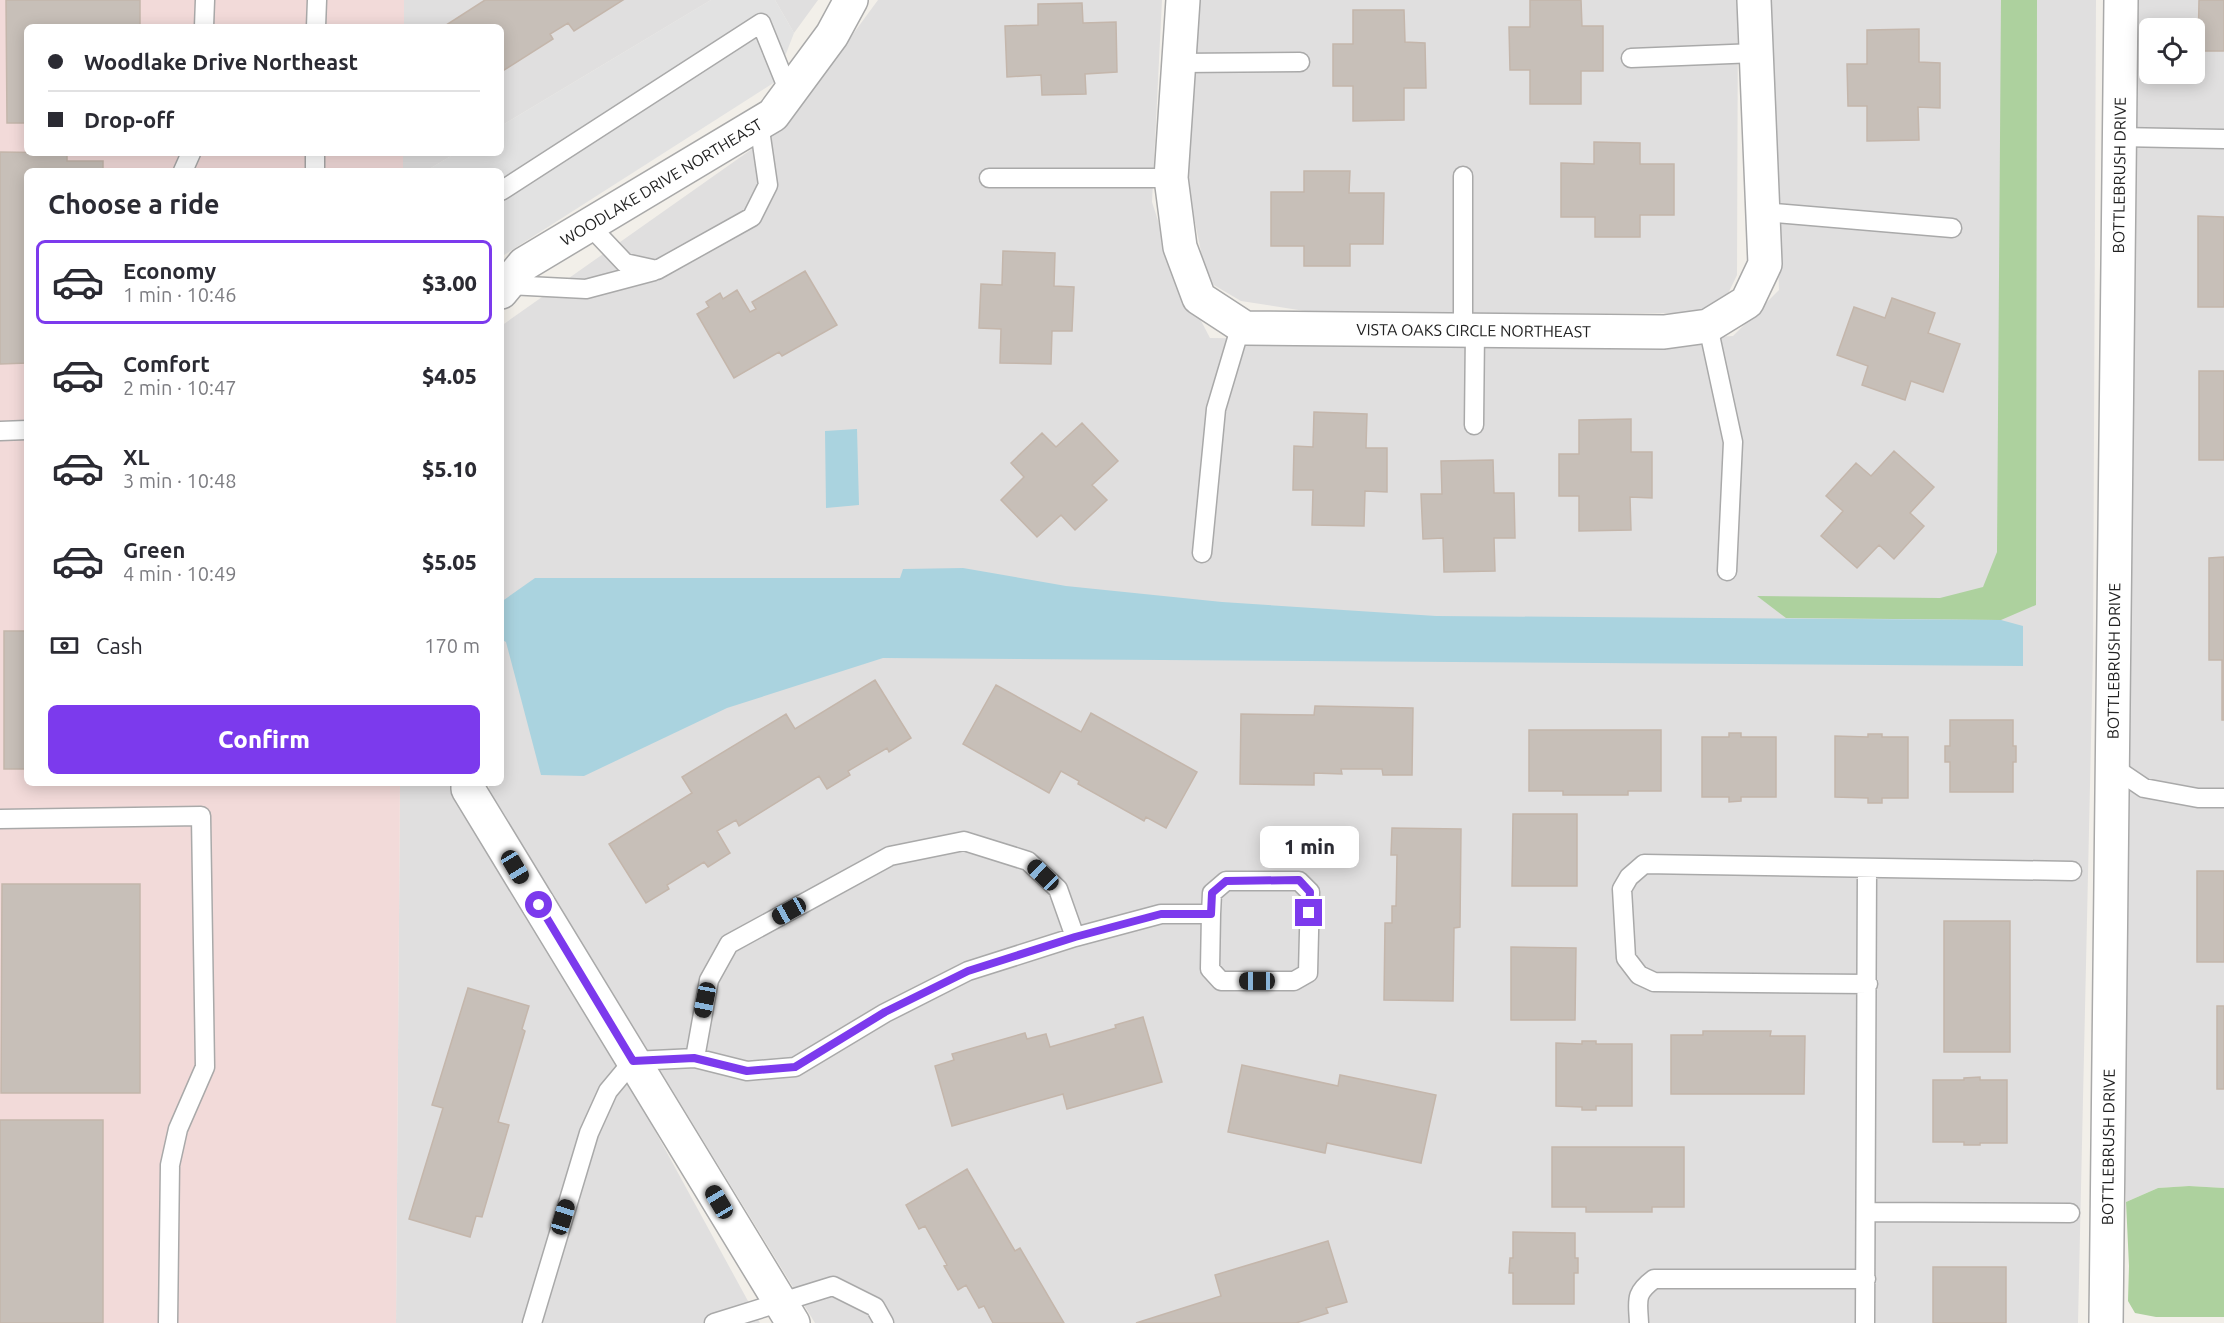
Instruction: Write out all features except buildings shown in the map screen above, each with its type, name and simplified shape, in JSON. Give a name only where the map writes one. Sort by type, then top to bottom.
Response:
[{"type":"street","name":"WOODLAKE DRIVE NORTHEAST","points":[[504,281],[524,264],[773,115],[832,35],[850,0]]},
{"type":"street","name":"VISTA OAKS CIRCLE NORTHEAST","points":[[1183,0],[1172,178],[1180,247],[1199,298],[1245,328],[1664,333],[1708,326],[1747,302],[1765,264],[1754,0]]},
{"type":"street","name":"BOTTLEBRUSH DRIVE","points":[[2106,1323],[2121,0]]},
{"type":"street","points":[[468,786],[787,1313]]},
{"type":"lane","points":[[204,24],[205,0]]},
{"type":"lane","points":[[316,0],[316,24]]},
{"type":"lane","points":[[504,189],[760,23],[789,92]]},
{"type":"lane","points":[[1631,58],[1756,52]]},
{"type":"lane","points":[[1179,63],[1300,62]]},
{"type":"lane","points":[[504,282],[586,289],[657,270],[752,217],[768,185],[759,123]]},
{"type":"lane","points":[[2119,137],[2224,139]]},
{"type":"lane","points":[[1462,176],[1474,425]]},
{"type":"lane","points":[[989,177],[1172,178]]},
{"type":"lane","points":[[1763,212],[1952,228]]},
{"type":"lane","points":[[589,225],[625,263],[657,270]]},
{"type":"lane","points":[[1203,554],[1216,409],[1240,326]]},
{"type":"lane","points":[[1708,326],[1733,442],[1727,571]]},
{"type":"lane","points":[[0,431],[24,430]]},
{"type":"lane","points":[[2113,767],[2144,788],[2198,798],[2224,798]]},
{"type":"lane","points":[[0,819],[201,816],[204,1067],[178,1129],[170,1165],[168,1323]]},
{"type":"lane","points":[[694,1058],[709,980],[729,944],[890,856],[964,841],[1029,861],[1058,889],[1075,937]]},
{"type":"lane","points":[[1868,984],[1654,982],[1639,975],[1626,958],[1622,889],[1629,877],[1644,864],[2072,871]]},
{"type":"lane","points":[[1865,1323],[1867,869]]},
{"type":"lane","points":[[1299,880],[1310,892],[1308,973],[1293,981],[1221,981],[1210,969],[1211,914],[1212,893],[1226,881],[1299,880]]},
{"type":"lane","points":[[532,1323],[589,1133],[608,1091],[633,1061],[694,1058],[747,1071],[795,1067],[885,1012],[968,971],[1075,937],[1161,914],[1211,914]]},
{"type":"lane","points":[[1866,1212],[2070,1213]]},
{"type":"lane","points":[[1639,1323],[1638,1299],[1642,1288],[1654,1279],[1866,1278]]},
{"type":"lane","points":[[714,1323],[787,1313],[833,1286],[875,1307],[884,1323]]},
{"type":"shaded area","points":[[0,0],[404,0],[404,24],[24,24],[24,156],[403,156],[403,168],[24,168],[24,786],[400,786],[396,1323],[0,1323]]},
{"type":"shaded area","points":[[404,0],[711,0],[504,124],[504,24],[404,24]]},
{"type":"shaded area","points":[[711,0],[775,0],[794,33],[775,82],[504,255],[504,168],[431,168],[451,156],[504,156],[504,124]]},
{"type":"shaded area","points":[[775,0],[818,0],[794,33]]},
{"type":"shaded area","points":[[878,0],[1162,0],[1152,202],[1173,267],[1210,338],[1608,343],[1733,336],[1779,290],[1769,0],[2096,0],[2093,651],[2078,1323],[815,1323],[489,791],[489,786],[504,786],[504,324],[786,125]]},
{"type":"shaded area","points":[[1199,0],[1738,0],[1737,275],[1723,304],[1696,313],[1324,314],[1241,301],[1207,281],[1185,173]]},
{"type":"shaded area","points":[[2131,0],[2224,0],[2224,1188],[2189,1186],[2158,1188],[2126,1202],[2119,1044]]},
{"type":"shaded area","points":[[403,156],[451,156],[431,168],[403,168]]},
{"type":"shaded area","points":[[400,786],[451,786],[452,796],[595,1021],[760,1323],[396,1323]]},
{"type":"green space","points":[[2001,0],[2037,0],[2036,605],[2001,620],[1786,618],[1757,596],[1940,598],[1983,587],[1997,552]]},
{"type":"green space","points":[[2189,1186],[2224,1188],[2224,1317],[2156,1317],[2135,1313],[2128,1301],[2126,1202],[2158,1188]]},
{"type":"water","points":[[857,429],[859,505],[826,508],[825,431]]},
{"type":"water","points":[[963,568],[1066,586],[1222,602],[1436,616],[2001,620],[2023,626],[2023,666],[883,658],[727,708],[584,776],[541,775],[504,641],[504,600],[535,578],[900,578],[903,569]]},
{"type":"route","points":[[539,905],[633,1061],[694,1058],[747,1071],[795,1067],[885,1012],[968,971],[1075,937],[1161,914],[1211,914],[1212,893],[1226,881],[1299,880],[1310,892],[1309,913]]}]
